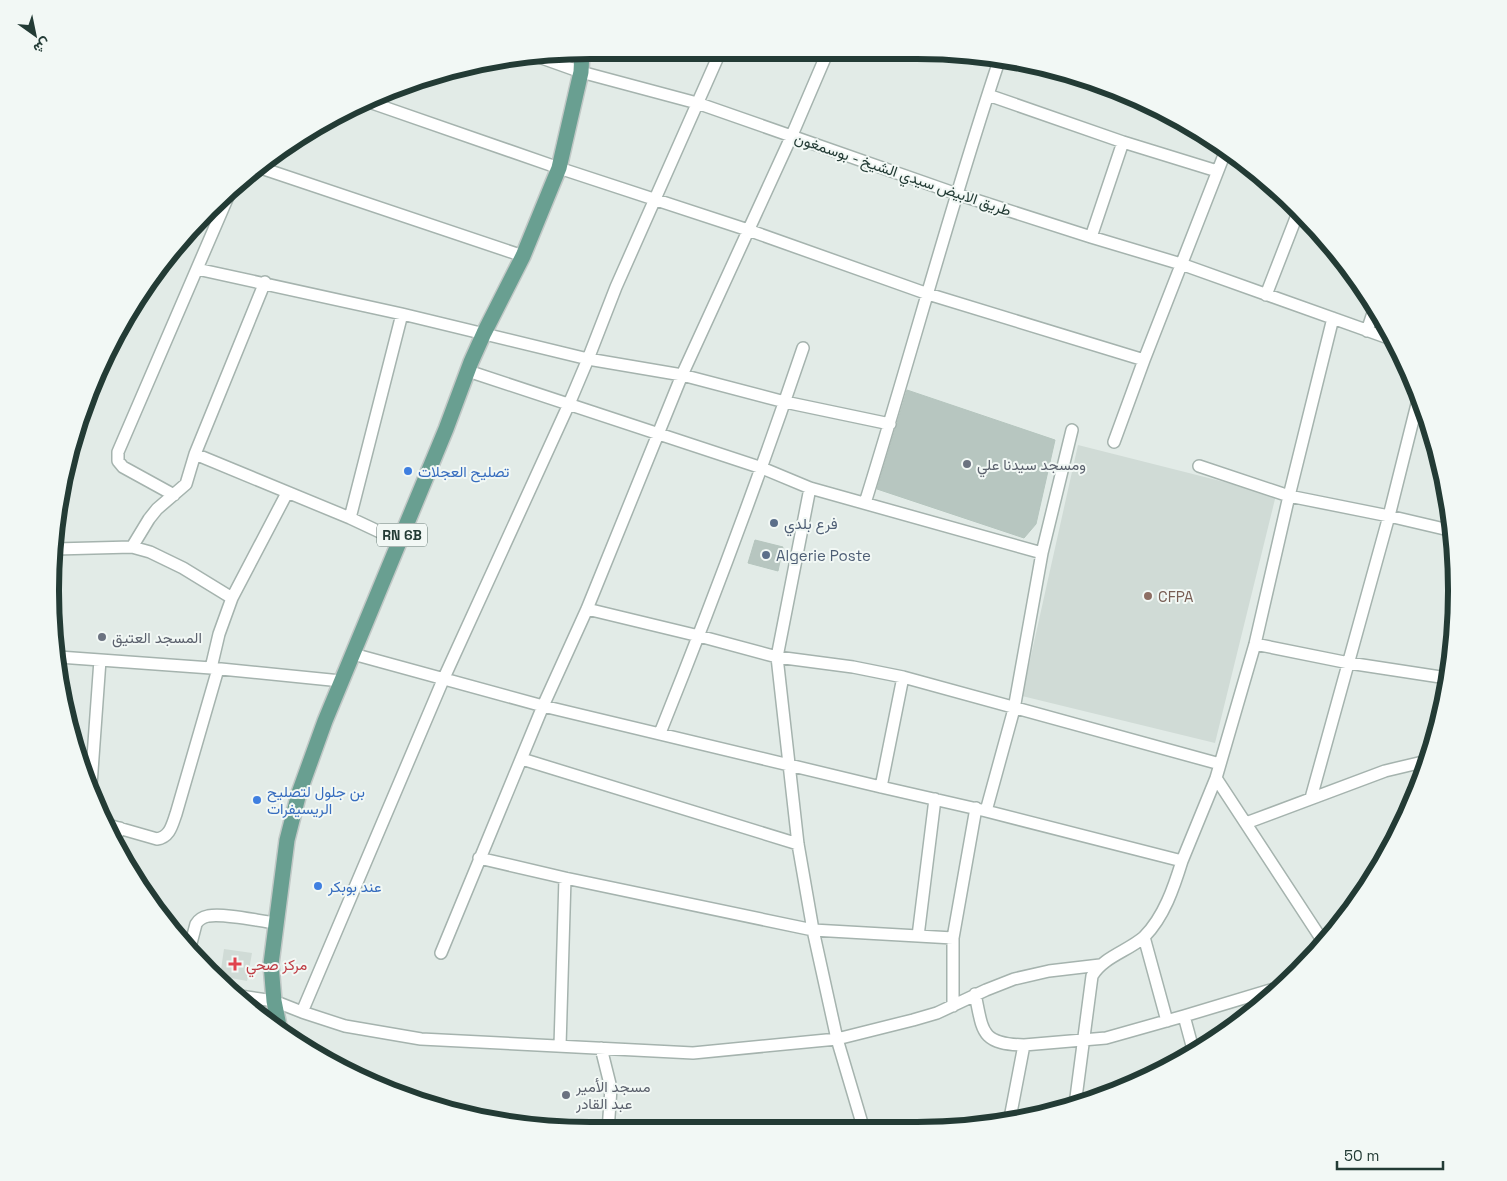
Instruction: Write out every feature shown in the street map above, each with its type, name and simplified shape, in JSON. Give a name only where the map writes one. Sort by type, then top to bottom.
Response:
[{"type":"main road","name":"RN 6B","points":[[278,1020],[271,964],[286,840],[299,793],[324,721],[342,682],[484,333],[523,256],[559,168],[581,72],[582,59]]},
{"type":"street","points":[[302,1012],[443,680],[569,404],[616,287],[716,59]]},
{"type":"street","points":[[441,953],[543,706],[587,609],[682,375],[792,135],[825,59]]},
{"type":"street","name":"طريق الابيض سيدي الشيخ - بوسمغون","points":[[549,61],[581,72],[697,104],[792,135],[957,194],[1181,264],[1383,336]]},
{"type":"street","points":[[865,503],[996,65]]},
{"type":"street","points":[[988,95],[1123,142],[1217,171]]},
{"type":"street","points":[[376,104],[559,168],[748,230],[928,294],[1144,360]]},
{"type":"street","points":[[1091,237],[1123,142]]},
{"type":"street","points":[[1114,442],[1223,156]]},
{"type":"street","points":[[266,169],[523,256]]},
{"type":"street","points":[[174,495],[123,467],[118,456],[225,205]]},
{"type":"street","points":[[1266,295],[1296,217]]},
{"type":"street","points":[[197,269],[265,282],[588,359],[682,375],[785,402],[890,424]]},
{"type":"street","points":[[132,547],[157,509],[186,484],[195,454],[265,282]]},
{"type":"street","points":[[350,518],[402,314]]},
{"type":"street","points":[[1367,331],[1372,316]]},
{"type":"street","points":[[1077,1097],[1091,981],[1094,973],[1100,965],[1144,937],[1157,920],[1168,900],[1216,778],[1255,644],[1333,318]]},
{"type":"street","points":[[660,733],[699,636],[762,468],[803,348]]},
{"type":"street","points":[[468,372],[762,468],[810,488],[1042,553]]},
{"type":"street","points":[[1311,798],[1389,516],[1416,409]]},
{"type":"street","points":[[952,1006],[953,938],[981,809],[1014,708],[1042,553],[1072,430]]},
{"type":"street","points":[[195,454],[350,518],[399,541]]},
{"type":"street","points":[[1198,466],[1289,496],[1445,529]]},
{"type":"street","points":[[810,488],[777,657],[798,844],[813,930],[837,1039],[862,1122]]},
{"type":"street","points":[[114,827],[157,839],[163,838],[168,832],[176,814],[214,669],[219,634],[232,598],[287,493]]},
{"type":"street","points":[[61,549],[132,547],[166,558],[232,598]]},
{"type":"street","points":[[587,609],[777,657],[853,667],[903,677],[1220,764]]},
{"type":"street","points":[[1255,644],[1349,664],[1441,677]]},
{"type":"street","points":[[352,654],[543,706],[981,809],[1182,861]]},
{"type":"street","points":[[63,657],[214,669],[342,682]]},
{"type":"street","points":[[92,774],[100,660]]},
{"type":"street","points":[[881,787],[903,677]]},
{"type":"street","points":[[522,759],[798,844]]},
{"type":"street","points":[[1246,823],[1385,771],[1420,762]]},
{"type":"street","points":[[1216,778],[1320,936]]},
{"type":"street","points":[[918,936],[935,799]]},
{"type":"street","points":[[118,833],[120,828]]},
{"type":"street","points":[[479,858],[813,930],[953,938]]},
{"type":"street","points":[[560,1046],[565,878]]},
{"type":"street","points":[[192,942],[196,924],[205,916],[222,916],[276,923]]},
{"type":"street","points":[[1144,937],[1167,1021]]},
{"type":"street","points":[[249,997],[274,1001],[345,1026],[421,1039],[694,1053],[837,1039],[913,1020],[952,1006],[975,994],[1029,975],[1100,965]]},
{"type":"street","points":[[975,994],[983,1030],[987,1035],[1001,1043],[1024,1045],[1084,1041],[1125,1033],[1265,992]]},
{"type":"street","points":[[1184,1016],[1192,1045]]},
{"type":"street","points":[[1011,1114],[1024,1045]]},
{"type":"street","points":[[601,1048],[611,1088],[609,1122]]},
{"type":"shaded area","name":"CFPA","points":[[1078,445],[1276,495],[1215,743],[1022,696]]},
{"type":"shaded area","name":"مركز صحي","points":[[224,949],[252,953],[247,981],[225,977],[220,973]]},
{"type":"building","name":"ومسجد سيدنا علي","points":[[907,390],[1055,440],[1036,524],[1024,538],[877,489]]},
{"type":"building","name":"Algerie Poste","points":[[755,540],[783,547],[778,571],[748,563]]},
{"type":"place","name":"ومسجد سيدنا علي","points":[[967,464]]},
{"type":"place","name":"تصليح العجلات","points":[[408,471]]},
{"type":"place","name":"فرع بلدي","points":[[774,523]]},
{"type":"place","name":"Algerie Poste","points":[[766,555]]},
{"type":"place","name":"CFPA","points":[[1148,596]]},
{"type":"place","name":"المسجد العتيق","points":[[102,637]]},
{"type":"place","name":"بن جلول لتصليح الريسيفرات","points":[[257,800]]},
{"type":"place","name":"عند بوبكر","points":[[318,886]]},
{"type":"place","name":"مركز صحي","points":[[235,964]]},
{"type":"place","name":"مسجد الأمير عبد القادر","points":[[566,1095]]}]
